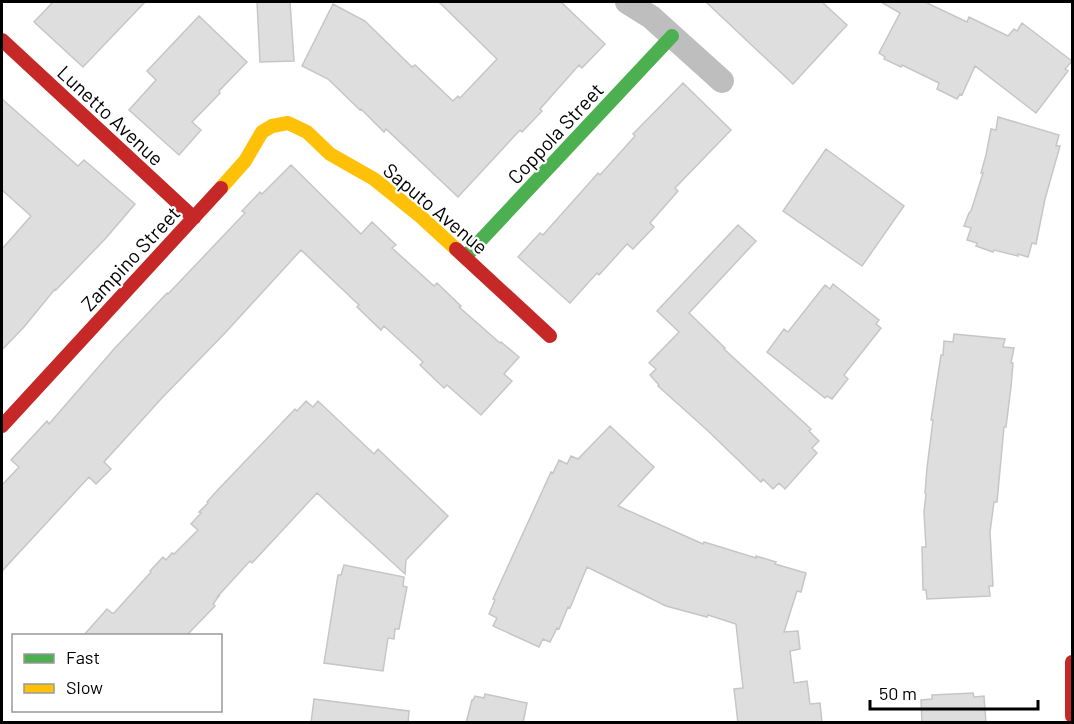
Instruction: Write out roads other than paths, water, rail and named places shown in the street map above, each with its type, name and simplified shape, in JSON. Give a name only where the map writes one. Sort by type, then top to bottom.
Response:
[{"type":"street","points":[[627,2],[651,17],[722,81]]},
{"type":"street","name":"Coppola Street","points":[[465,257],[672,36]]},
{"type":"street","name":"Lunetto Avenue","points":[[2,40],[194,218]]},
{"type":"street","name":"Saputo Avenue","points":[[288,123],[307,132],[330,154],[374,179],[420,216],[550,336]]},
{"type":"street","name":"Zampino Street","points":[[5,414],[194,218],[245,161],[262,132],[272,126],[288,123]]},
{"type":"street","points":[[1072,662],[1072,716]]}]
